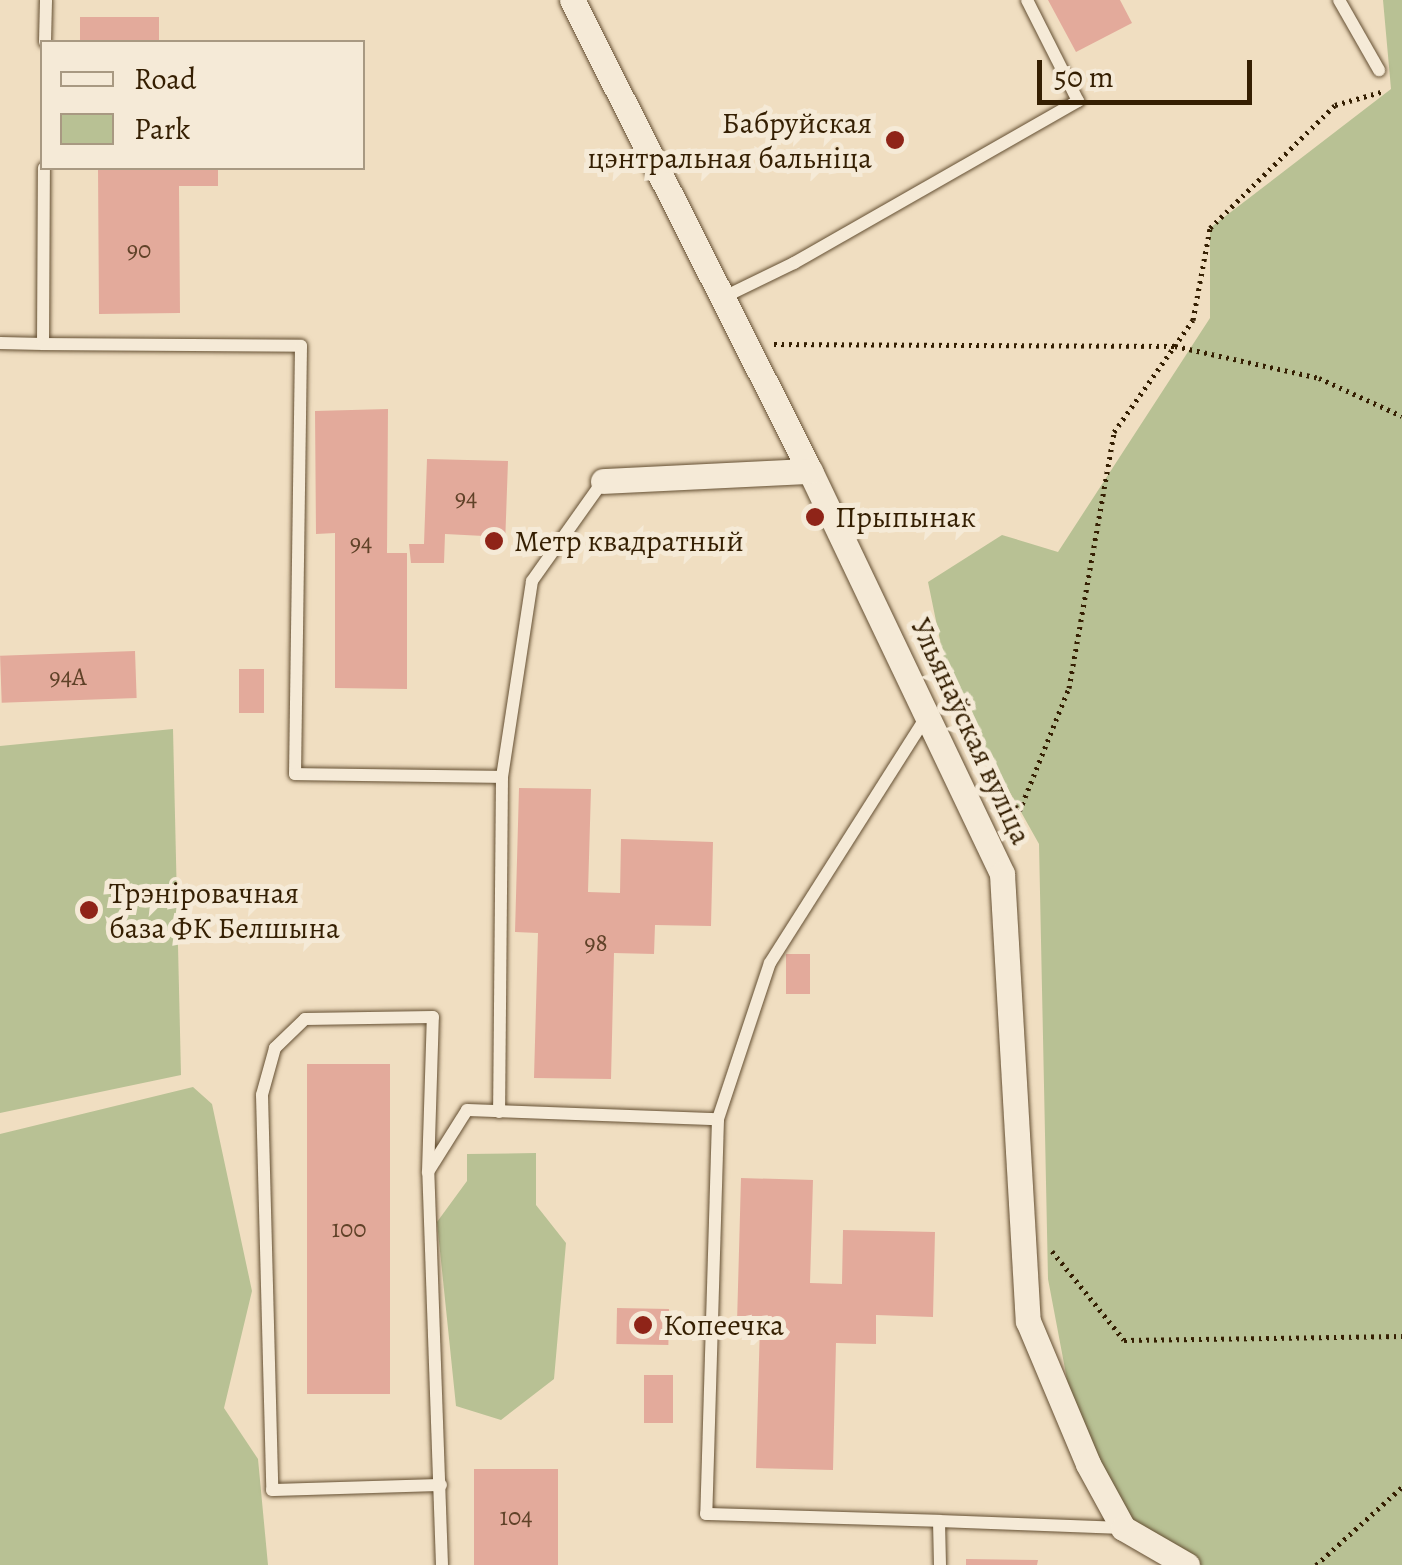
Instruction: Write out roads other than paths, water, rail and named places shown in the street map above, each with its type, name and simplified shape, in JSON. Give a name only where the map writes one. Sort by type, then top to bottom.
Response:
[{"type":"street","name":"Ульянаўская вуліца","points":[[572,0],[810,472],[1002,874],[1028,1322],[1088,1464],[1123,1528]]},
{"type":"street","points":[[604,481],[810,472]]},
{"type":"street","points":[[1123,1528],[1186,1565]]},
{"type":"lane","points":[[46,0],[46,40]]},
{"type":"lane","points":[[722,298],[794,263],[1078,101],[1027,0]]},
{"type":"lane","points":[[1339,0],[1379,70]]},
{"type":"lane","points":[[43,344],[44,170]]},
{"type":"lane","points":[[0,343],[301,346],[295,774],[502,777]]},
{"type":"lane","points":[[500,1112],[502,777],[532,581],[604,481]]},
{"type":"lane","points":[[928,715],[770,962],[718,1118],[706,1514],[1123,1528]]},
{"type":"lane","points":[[441,1485],[272,1490],[262,1095],[276,1048],[305,1019],[433,1017],[428,1172],[441,1485],[442,1565]]},
{"type":"lane","points":[[428,1172],[467,1110],[718,1118]]},
{"type":"lane","points":[[940,1521],[940,1565]]},
{"type":"place","name":"Бабруйская цэнтральная бальніца","points":[[895,140]]},
{"type":"place","name":"Прыпынак","points":[[815,517]]},
{"type":"place","name":"Метр квадратный","points":[[494,541]]},
{"type":"place","name":"Трэніровачная база ФК Белшына","points":[[89,910]]},
{"type":"place","name":"Копеечка","points":[[643,1325]]}]
